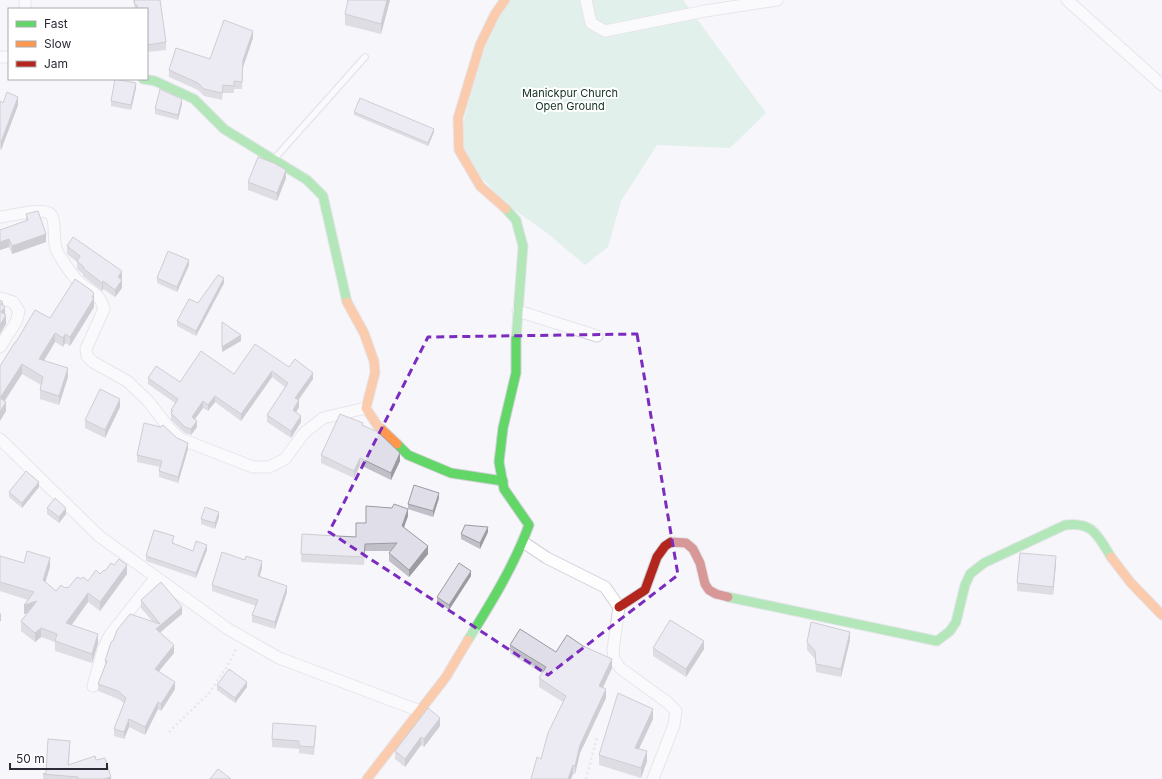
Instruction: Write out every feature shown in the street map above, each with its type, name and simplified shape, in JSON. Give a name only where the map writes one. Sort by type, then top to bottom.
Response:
[{"type":"street","points":[[367,779],[446,677],[498,591],[523,542],[529,525],[504,489],[499,462],[503,428],[516,373],[516,340],[523,246],[516,220],[503,205],[480,186],[459,150],[458,118],[478,53],[495,14],[505,0]]},
{"type":"street","points":[[586,0],[591,23],[605,31],[705,11],[777,0]]},
{"type":"street","points":[[1067,0],[1162,85]]},
{"type":"street","points":[[148,80],[155,81],[194,99],[224,129],[307,180],[323,196],[348,304],[364,333],[374,361],[375,373],[366,408],[376,425],[408,455],[451,473],[503,481]]},
{"type":"street","points":[[0,217],[41,211],[50,213],[53,218],[54,242],[57,252],[80,283],[96,294],[104,309],[86,349],[87,356],[93,362],[127,381],[148,401],[170,429],[181,440],[253,467],[269,467],[285,459],[304,433],[323,418],[366,408]]},
{"type":"street","points":[[0,298],[13,302],[19,311],[16,322],[0,347]]},
{"type":"street","points":[[518,311],[597,336]]},
{"type":"street","points":[[0,438],[99,536],[228,629],[279,658],[420,711]]},
{"type":"street","points":[[619,607],[645,590],[657,557],[665,546],[671,542],[686,544],[692,549],[700,563],[708,590],[716,594],[937,641],[950,631],[956,622],[965,584],[970,574],[984,563],[1065,526],[1079,523],[1087,526],[1093,532],[1132,584],[1162,615]]},
{"type":"street","points":[[523,542],[547,558],[605,587],[619,607],[613,650],[614,659],[620,668],[667,702],[676,712],[674,726],[653,779]]},
{"type":"street","points":[[93,686],[104,647],[110,635],[156,577]]},
{"type":"lane","points":[[273,160],[365,57]]},
{"type":"path","points":[[169,732],[209,693],[228,666],[242,637]]},
{"type":"path","points":[[586,779],[597,737]]},
{"type":"highlighted area","points":[[637,334],[678,575],[548,675],[329,532],[428,337]]},
{"type":"green space","name":"Manickpur Church Open Ground","points":[[508,0],[683,0],[766,113],[730,148],[657,145],[621,201],[608,247],[585,265],[547,233],[505,203],[456,150],[483,48]]},
{"type":"building","points":[[134,0],[160,0],[166,42],[148,45],[148,8],[138,8],[137,5],[135,5]]},
{"type":"building","points":[[348,0],[387,0],[381,24],[345,14]]},
{"type":"building","points":[[224,20],[253,31],[243,60],[242,82],[234,81],[234,86],[223,85],[222,93],[204,89],[198,83],[169,70],[176,48],[210,59]]},
{"type":"building","points":[[115,80],[136,83],[131,105],[111,101]]},
{"type":"building","points":[[160,89],[182,99],[178,115],[155,109]]},
{"type":"building","points":[[7,92],[18,97],[0,142],[0,101],[3,103]]},
{"type":"building","points":[[360,98],[434,129],[428,143],[354,112]]},
{"type":"building","points":[[258,157],[274,163],[286,170],[277,193],[248,182]]},
{"type":"building","points":[[38,211],[46,234],[12,246],[9,239],[0,242],[0,230],[28,220],[26,214]]},
{"type":"building","points":[[73,237],[122,271],[118,277],[122,280],[115,290],[103,281],[102,283],[83,268],[84,267],[77,261],[80,256],[67,246]]},
{"type":"building","points":[[168,251],[189,260],[177,287],[157,278]]},
{"type":"building","points":[[218,275],[224,278],[196,331],[177,321],[189,299],[198,303]]},
{"type":"building","points":[[75,279],[92,291],[94,294],[92,297],[94,298],[70,337],[65,334],[63,338],[55,333],[39,359],[68,368],[59,396],[40,390],[43,377],[22,364],[0,398],[0,366],[35,310],[50,318]]},
{"type":"building","points":[[0,300],[3,302],[1,304],[5,307],[1,312],[6,315],[0,325]]},
{"type":"building","points":[[222,322],[241,335],[222,347]]},
{"type":"building","points":[[255,344],[289,367],[295,359],[313,373],[295,398],[299,400],[293,410],[301,416],[291,431],[267,415],[288,383],[272,371],[241,414],[215,396],[208,405],[203,401],[192,417],[197,421],[191,429],[185,427],[171,413],[173,411],[171,410],[178,399],[148,378],[156,366],[180,382],[201,351],[234,374]]},
{"type":"building","points":[[100,389],[120,399],[105,430],[85,420]]},
{"type":"building","points":[[0,398],[6,402],[0,412]]},
{"type":"building","points":[[340,414],[363,423],[362,425],[378,432],[400,453],[391,473],[360,458],[354,471],[321,455]]},
{"type":"building","points":[[144,423],[161,427],[163,425],[177,438],[188,443],[178,477],[159,471],[162,461],[137,455]]},
{"type":"building","points":[[26,471],[39,482],[22,503],[9,492]]},
{"type":"building","points":[[414,485],[439,493],[433,511],[408,504]]},
{"type":"building","points":[[55,498],[66,508],[59,517],[47,508]]},
{"type":"building","points":[[394,504],[408,509],[402,526],[428,546],[409,570],[389,553],[397,543],[365,544],[364,557],[301,554],[302,534],[356,537],[356,523],[366,523],[366,506],[392,508]]},
{"type":"building","points":[[205,507],[219,512],[215,523],[201,519]]},
{"type":"building","points":[[465,525],[488,527],[480,543],[461,534]]},
{"type":"building","points":[[154,530],[174,536],[172,543],[193,551],[196,541],[207,545],[196,573],[146,556]]},
{"type":"building","points":[[27,551],[50,558],[43,580],[56,591],[61,585],[68,588],[77,577],[81,579],[83,577],[88,581],[96,570],[100,574],[104,570],[105,571],[111,563],[114,565],[119,559],[127,565],[100,602],[88,593],[66,623],[98,634],[92,654],[55,641],[57,634],[41,628],[35,633],[21,621],[37,601],[24,605],[34,592],[0,582],[0,556],[24,563]]},
{"type":"building","points":[[222,552],[245,560],[246,556],[262,561],[258,576],[287,586],[275,622],[252,615],[258,600],[212,585]]},
{"type":"building","points":[[1020,553],[1056,556],[1053,587],[1017,583]]},
{"type":"building","points":[[459,563],[471,571],[449,605],[437,597]]},
{"type":"building","points":[[161,582],[182,607],[156,629],[174,645],[155,669],[175,682],[161,704],[158,702],[145,727],[129,719],[124,732],[114,729],[126,698],[118,691],[98,684],[107,661],[105,661],[111,642],[113,641],[117,630],[130,614],[160,624],[141,600]]},
{"type":"building","points":[[670,620],[704,641],[686,669],[653,648]]},
{"type":"building","points":[[811,622],[850,632],[841,669],[816,664],[815,651],[807,642]]},
{"type":"building","points":[[520,629],[556,652],[567,635],[583,646],[612,659],[599,686],[606,689],[580,745],[575,766],[573,765],[568,779],[531,779],[537,757],[541,759],[548,733],[566,696],[539,678],[546,667],[510,645]]},
{"type":"building","points":[[229,669],[247,682],[235,698],[217,685]]},
{"type":"building","points":[[618,693],[653,709],[635,748],[647,751],[641,768],[599,755]]},
{"type":"building","points":[[428,708],[440,718],[424,739],[421,737],[405,759],[395,751]]},
{"type":"building","points":[[273,723],[316,726],[314,747],[299,746],[299,741],[272,739]]},
{"type":"building","points":[[48,739],[70,741],[68,765],[95,756],[96,760],[105,758],[111,777],[104,779],[78,779],[78,777],[43,774],[46,773]]},
{"type":"building","points":[[218,769],[231,779],[210,779]]},
{"type":"traffic: fast","points":[[148,80],[155,81],[194,99],[224,129],[307,180],[323,196],[347,302]]},
{"type":"traffic: fast","points":[[468,640],[509,570],[529,525],[504,489],[499,462],[503,428],[516,373],[516,340],[523,246],[516,220],[506,209]]},
{"type":"traffic: fast","points":[[397,444],[408,455],[451,473],[503,481]]},
{"type":"traffic: fast","points":[[728,597],[937,641],[950,631],[956,622],[965,585],[970,574],[984,563],[1065,525],[1074,524],[1082,525],[1094,532],[1111,557]]},
{"type":"traffic: slow","points":[[505,0],[495,14],[480,45],[458,118],[459,150],[480,186],[506,209]]},
{"type":"traffic: slow","points":[[347,302],[364,333],[374,361],[375,373],[366,408],[377,425],[397,444]]},
{"type":"traffic: slow","points":[[1111,557],[1131,583],[1162,615]]},
{"type":"traffic: slow","points":[[367,779],[446,677],[468,640]]},
{"type":"traffic: jam","points":[[619,607],[645,590],[657,557],[665,546],[671,542],[686,543],[693,549],[700,563],[705,584],[709,590],[716,594],[728,597]]}]
